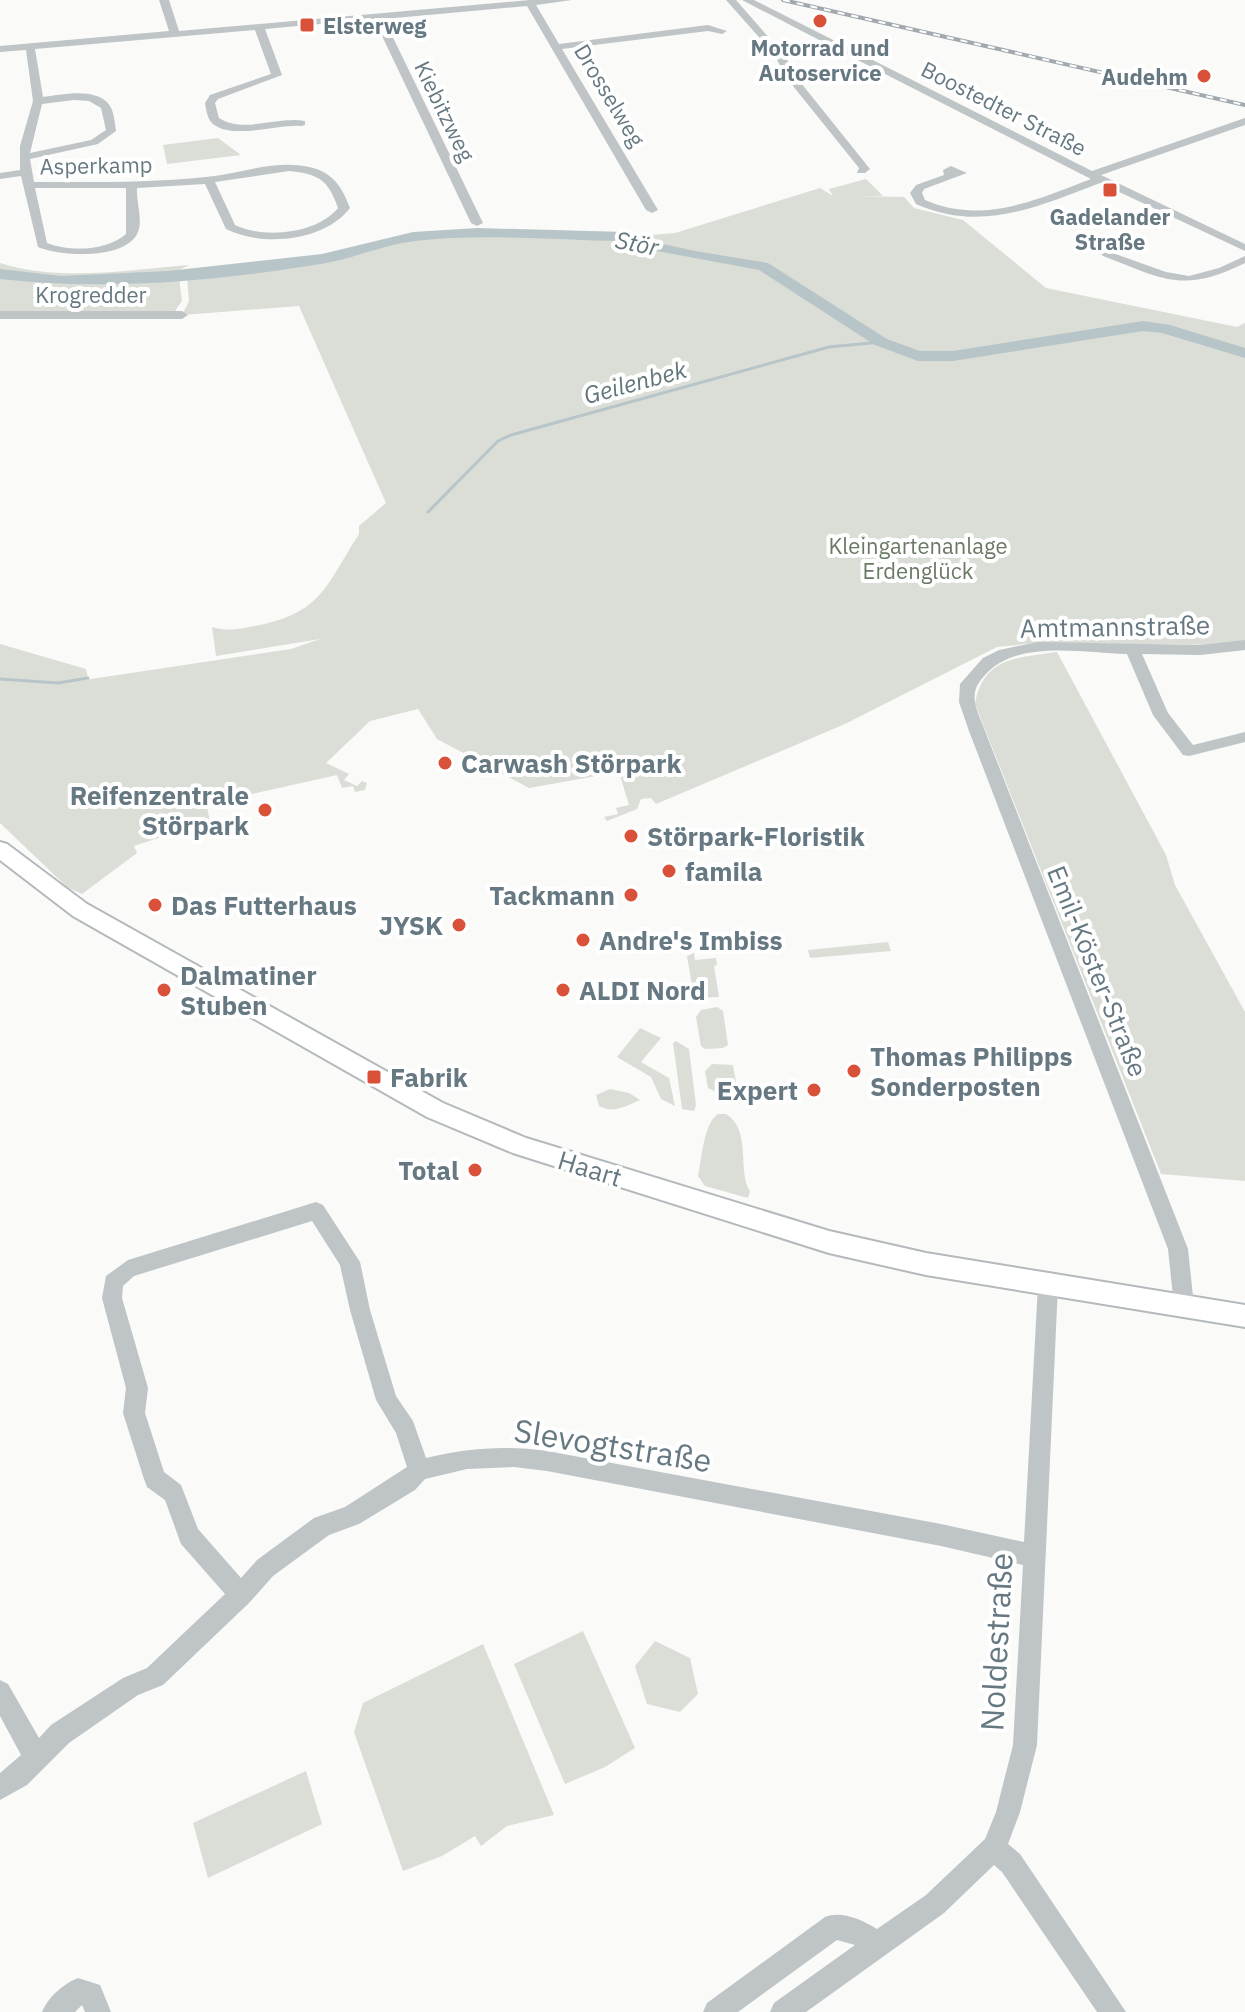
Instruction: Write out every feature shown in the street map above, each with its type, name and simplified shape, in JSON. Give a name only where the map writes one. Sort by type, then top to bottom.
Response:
[{"type":"main road","name":"Haart","points":[[0,849],[80,910],[435,1110],[491,1135],[829,1242],[926,1264],[1245,1316]]},
{"type":"street","points":[[164,0],[175,34]]},
{"type":"street","points":[[0,49],[567,0]]},
{"type":"street","points":[[731,0],[777,51],[793,79],[865,169],[861,171]]},
{"type":"street","name":"Boostedter Straße","points":[[747,0],[1096,177],[1245,248]]},
{"type":"street","name":"Drosselweg","points":[[530,3],[652,210]]},
{"type":"street","name":"Kiebitzweg","points":[[378,17],[477,223]]},
{"type":"street","points":[[259,27],[277,75],[214,97],[210,103],[214,119],[222,125],[237,128],[301,123]]},
{"type":"street","points":[[557,47],[708,28],[722,31]]},
{"type":"street","points":[[777,51],[834,44]]},
{"type":"street","name":"Asperkamp","points":[[30,47],[38,101],[24,157],[28,185],[132,185],[209,180],[292,169],[315,170],[335,183],[344,208],[339,217],[320,226],[270,235],[248,235],[230,227],[209,180]]},
{"type":"street","points":[[24,157],[94,142],[111,131],[108,110],[96,99],[82,96],[38,101]]},
{"type":"street","points":[[951,175],[920,187],[916,193],[920,202],[941,211],[976,215],[1029,204],[1245,121]]},
{"type":"street","points":[[0,176],[26,172]]},
{"type":"street","points":[[28,185],[42,245],[55,251],[68,252],[105,247],[130,236],[133,229],[132,185]]},
{"type":"street","points":[[1107,254],[1151,273],[1188,280],[1215,276],[1245,259]]},
{"type":"street","name":"Krogredder","points":[[0,315],[182,315]]},
{"type":"street","name":"Amtmannstraße","points":[[988,662],[1004,653],[1038,647],[1200,650],[1245,645]]},
{"type":"street","points":[[1132,648],[1161,715],[1189,751],[1245,737]]},
{"type":"street","name":"Emil-Köster-Straße","points":[[988,662],[968,684],[967,702],[1178,1249],[1184,1306]]},
{"type":"street","points":[[241,1595],[189,1536],[173,1493],[155,1479],[134,1413],[137,1388],[112,1298],[113,1282],[128,1269],[318,1204],[350,1262],[360,1310],[387,1400],[405,1428],[419,1470]]},
{"type":"street","name":"Noldestraße","points":[[783,2012],[935,1904],[994,1848],[1008,1812],[1025,1745],[1048,1285]]},
{"type":"street","name":"Slevogtstraße","points":[[0,1788],[60,1734],[131,1686],[155,1677],[265,1568],[322,1526],[351,1516],[407,1482],[419,1470],[467,1459],[514,1457],[536,1460],[941,1535],[1034,1556]]},
{"type":"street","points":[[0,1692],[36,1758]]},
{"type":"street","points":[[994,1848],[1011,1863],[1113,2012]]},
{"type":"street","points":[[716,2012],[834,1926],[860,1933],[878,1945]]},
{"type":"street","points":[[55,2012],[78,1991],[91,1994],[98,2012]]},
{"type":"green space","points":[[218,138],[241,155],[167,164],[163,145]]},
{"type":"green space","name":"Kleingartenanlage Erdenglück","points":[[866,179],[883,196],[854,196],[904,197],[914,208],[963,220],[1046,288],[1237,327],[1245,323],[1245,641],[1225,645],[1037,643],[997,647],[845,724],[656,804],[651,798],[641,799],[637,809],[607,821],[604,817],[618,814],[616,808],[629,805],[619,772],[529,788],[437,739],[418,709],[370,721],[326,763],[349,774],[344,780],[357,786],[362,781],[367,783],[365,790],[355,792],[353,786],[342,788],[337,775],[234,798],[232,792],[205,798],[210,821],[134,846],[137,853],[82,894],[67,887],[0,823],[0,644],[86,669],[88,678],[58,684],[291,649],[320,639],[216,656],[212,627],[228,630],[255,626],[295,614],[308,605],[329,583],[359,534],[359,526],[386,503],[299,306],[182,315],[189,301],[187,277],[322,259],[413,237],[517,232],[625,237],[675,233],[820,188],[833,196],[829,189]]},
{"type":"green space","points":[[0,263],[23,269],[70,273],[189,265],[170,275],[179,278],[182,301],[173,314],[0,312]]},
{"type":"green space","points":[[1057,652],[1166,855],[1175,885],[1245,1012],[1245,1181],[1161,1174],[975,704],[979,689],[994,668],[1016,659]]},
{"type":"green space","points":[[888,942],[891,951],[810,958],[808,950]]},
{"type":"green space","points":[[694,953],[695,960],[716,958],[717,965],[714,966],[719,997],[700,998],[693,991],[687,956]]},
{"type":"green space","points":[[717,1007],[723,1011],[728,1045],[705,1049],[701,1046],[696,1017],[701,1010]]},
{"type":"green space","points":[[640,1028],[661,1038],[641,1062],[669,1078],[675,1106],[661,1099],[651,1077],[617,1057]]},
{"type":"green space","points":[[676,1041],[689,1049],[696,1105],[694,1111],[682,1109],[673,1043]]},
{"type":"green space","points":[[712,1064],[733,1065],[740,1104],[708,1088],[705,1071]]},
{"type":"green space","points":[[610,1089],[629,1093],[640,1100],[614,1109],[599,1106],[596,1095]]},
{"type":"green space","points":[[718,1114],[726,1114],[739,1130],[744,1173],[750,1191],[748,1198],[705,1186],[698,1176],[706,1134]]},
{"type":"green space","points":[[583,1631],[635,1748],[605,1767],[565,1784],[514,1664]]},
{"type":"green space","points":[[655,1641],[690,1658],[698,1694],[680,1712],[647,1704],[635,1666]]},
{"type":"green space","points":[[483,1644],[554,1815],[507,1826],[481,1846],[475,1836],[442,1856],[403,1871],[354,1732],[363,1703]]},
{"type":"green space","points":[[306,1771],[322,1824],[208,1878],[193,1823]]},
{"type":"waterway","name":"Stör","points":[[0,274],[61,281],[168,276],[322,259],[413,237],[477,233],[625,237],[635,243],[695,256],[763,266],[881,342],[918,356],[953,356],[1143,326],[1164,328],[1245,353]]},
{"type":"waterway","name":"Geilenbek","points":[[428,512],[498,441],[511,435],[829,347],[881,342]]},
{"type":"waterway","name":"Geilenbek","points":[[0,679],[58,683],[88,678]]},
{"type":"railway","points":[[783,0],[1245,105]]},
{"type":"place","name":"Motorrad und Autoservice","points":[[820,21]]},
{"type":"place","name":"Elsterweg","points":[[307,25]]},
{"type":"place","name":"Audehm","points":[[1204,76]]},
{"type":"place","name":"Gadelander Straße","points":[[1110,190]]},
{"type":"place","name":"Carwash Störpark","points":[[445,763]]},
{"type":"place","name":"Reifenzentrale Störpark","points":[[265,810]]},
{"type":"place","name":"Störpark-Floristik","points":[[631,836]]},
{"type":"place","name":"famila","points":[[669,871]]},
{"type":"place","name":"Tackmann","points":[[631,895]]},
{"type":"place","name":"Das Futterhaus","points":[[155,905]]},
{"type":"place","name":"JYSK","points":[[459,925]]},
{"type":"place","name":"Andre's Imbiss","points":[[583,940]]},
{"type":"place","name":"Dalmatiner Stuben","points":[[164,990]]},
{"type":"place","name":"ALDI Nord","points":[[563,990]]},
{"type":"place","name":"Thomas Philipps Sonderposten","points":[[854,1071]]},
{"type":"place","name":"Fabrik","points":[[374,1077]]},
{"type":"place","name":"Expert","points":[[814,1090]]},
{"type":"place","name":"Total","points":[[475,1170]]}]
